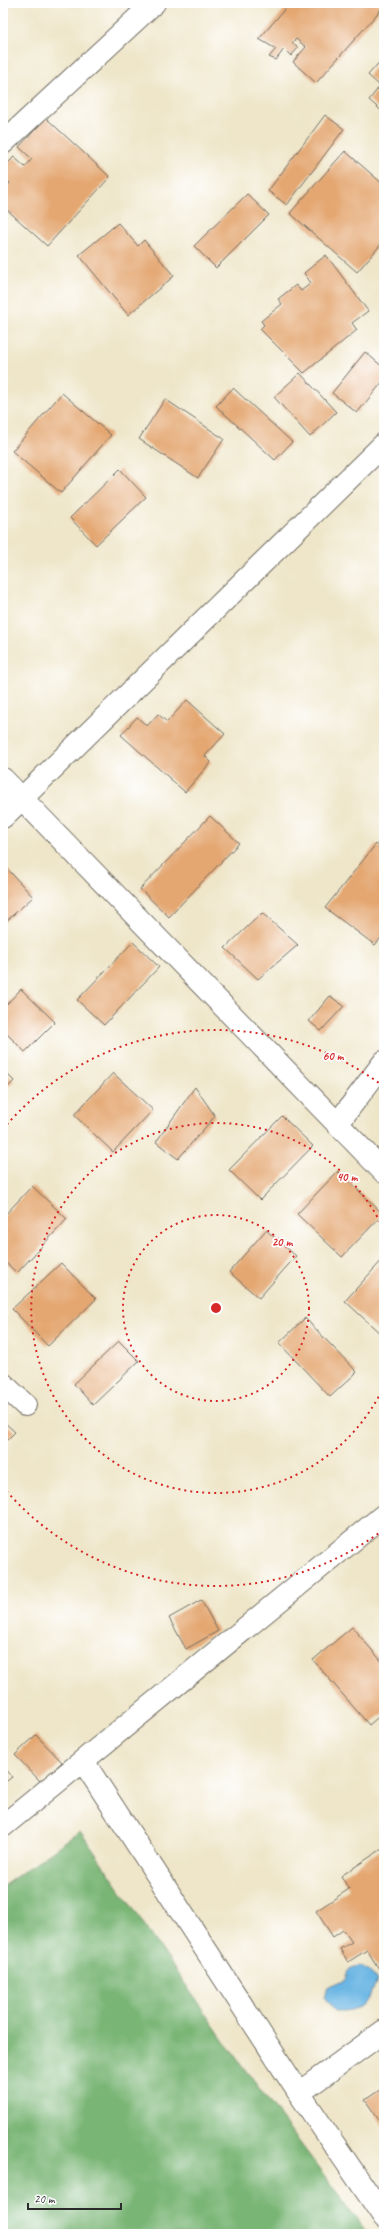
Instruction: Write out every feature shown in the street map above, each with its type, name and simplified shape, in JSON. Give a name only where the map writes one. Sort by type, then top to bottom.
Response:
[{"type":"street","points":[[3,143],[154,3]]},
{"type":"street","points":[[3,817],[384,444]]},
{"type":"street","points":[[3,780],[384,1172]]},
{"type":"street","points":[[338,1123],[384,1062]]},
{"type":"street","points":[[3,1384],[25,1405]]},
{"type":"street","points":[[3,1826],[384,1515]]},
{"type":"street","points":[[83,1761],[299,2093],[384,2217]]},
{"type":"street","points":[[299,2093],[384,2031]]},
{"type":"green space","points":[[80,1831],[229,2048],[368,2234],[7,2234],[3,2229],[3,1886]]},
{"type":"water","points":[[360,1965],[369,1971],[377,1980],[370,1995],[367,2000],[357,2008],[344,2011],[335,2011],[324,1998],[327,1987],[345,1979],[348,1971]]},
{"type":"building","points":[[290,3],[384,3],[384,6],[316,83],[293,62],[306,47],[296,39],[292,43],[298,48],[291,56],[284,49],[276,60],[269,57],[276,49],[259,39]]},
{"type":"building","points":[[384,57],[384,113],[369,100],[380,86],[368,75]]},
{"type":"building","points":[[325,115],[344,129],[287,205],[268,191]]},
{"type":"building","points":[[46,118],[110,177],[47,246],[3,206],[3,191],[10,183],[3,177],[3,168],[14,157],[25,167],[32,159],[19,147]]},
{"type":"building","points":[[345,151],[384,185],[384,241],[357,272],[290,213]]},
{"type":"building","points":[[247,194],[269,215],[216,268],[194,246]]},
{"type":"building","points":[[118,223],[138,246],[144,240],[174,276],[128,315],[79,255]]},
{"type":"building","points":[[326,255],[368,311],[352,323],[357,330],[304,373],[260,329],[264,325],[261,321],[282,304],[278,299],[296,285],[301,291],[311,283],[304,273]]},
{"type":"building","points":[[365,352],[384,368],[384,380],[357,413],[332,393]]},
{"type":"building","points":[[300,373],[336,412],[310,437],[274,397]]},
{"type":"building","points":[[233,388],[292,442],[275,460],[216,406]]},
{"type":"building","points":[[62,393],[111,435],[61,493],[12,451]]},
{"type":"building","points":[[165,399],[224,439],[198,478],[139,439]]},
{"type":"building","points":[[120,469],[146,497],[96,545],[70,518]]},
{"type":"building","points":[[187,700],[225,734],[205,756],[211,762],[185,792],[121,735],[137,717],[147,726],[158,714],[167,722]]},
{"type":"building","points":[[210,816],[239,843],[169,917],[140,889]]},
{"type":"building","points":[[376,844],[384,850],[384,934],[375,945],[325,908]]},
{"type":"building","points":[[3,864],[33,897],[3,924]]},
{"type":"building","points":[[262,913],[298,945],[258,979],[225,948]]},
{"type":"building","points":[[133,942],[159,967],[104,1025],[77,1000]]},
{"type":"building","points":[[21,989],[55,1022],[25,1052],[3,1030],[3,1008]]},
{"type":"building","points":[[330,996],[344,1006],[321,1031],[309,1021]]},
{"type":"building","points":[[3,1070],[14,1081],[3,1092]]},
{"type":"building","points":[[113,1073],[153,1110],[113,1152],[74,1115]]},
{"type":"building","points":[[195,1087],[215,1116],[178,1159],[156,1142]]},
{"type":"building","points":[[282,1116],[313,1146],[260,1200],[229,1170]]},
{"type":"building","points":[[338,1171],[383,1214],[342,1257],[297,1214]]},
{"type":"building","points":[[32,1186],[67,1219],[17,1273],[3,1260],[3,1217]]},
{"type":"building","points":[[266,1230],[296,1256],[259,1298],[229,1272]]},
{"type":"building","points":[[384,1258],[384,1337],[345,1301]]},
{"type":"building","points":[[61,1263],[96,1299],[48,1346],[12,1309]]},
{"type":"building","points":[[305,1318],[357,1372],[330,1397],[279,1343]]},
{"type":"building","points":[[119,1341],[139,1361],[93,1405],[74,1384]]},
{"type":"building","points":[[3,1421],[15,1432],[3,1444]]},
{"type":"building","points":[[201,1600],[218,1631],[186,1649],[169,1618]]},
{"type":"building","points":[[352,1627],[384,1664],[384,1712],[369,1725],[313,1660]]},
{"type":"building","points":[[36,1735],[62,1762],[41,1782],[15,1755]]},
{"type":"building","points":[[3,1765],[12,1777],[3,1784]]},
{"type":"building","points":[[382,1849],[384,1851],[384,1977],[367,1950],[348,1962],[340,1949],[352,1942],[343,1930],[333,1937],[316,1911],[349,1889],[341,1876]]},
{"type":"building","points":[[384,2087],[384,2127],[365,2100]]}]
